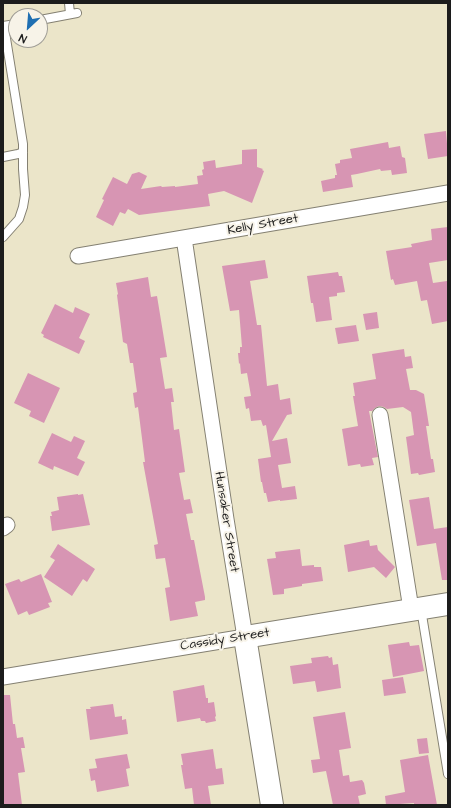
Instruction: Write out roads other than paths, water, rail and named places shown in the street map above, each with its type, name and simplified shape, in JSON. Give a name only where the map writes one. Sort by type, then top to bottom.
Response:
[{"type":"main road","name":"Cassidy Street","points":[[245,637],[448,604]]},
{"type":"main road","name":"Hunsaker Street","points":[[245,637],[272,805]]},
{"type":"street","name":"Kelly Street","points":[[78,256],[448,193]]},
{"type":"street","name":"Hunsaker Street","points":[[184,238],[223,503],[245,637]]},
{"type":"street","points":[[380,415],[416,608]]},
{"type":"street","name":"Cassidy Street","points":[[3,677],[245,637]]},
{"type":"lane","points":[[48,19],[74,14],[69,3]]},
{"type":"lane","points":[[3,237],[19,219],[25,195],[23,152],[4,26]]},
{"type":"lane","points":[[3,157],[23,152]]},
{"type":"lane","points":[[416,608],[448,774]]}]
